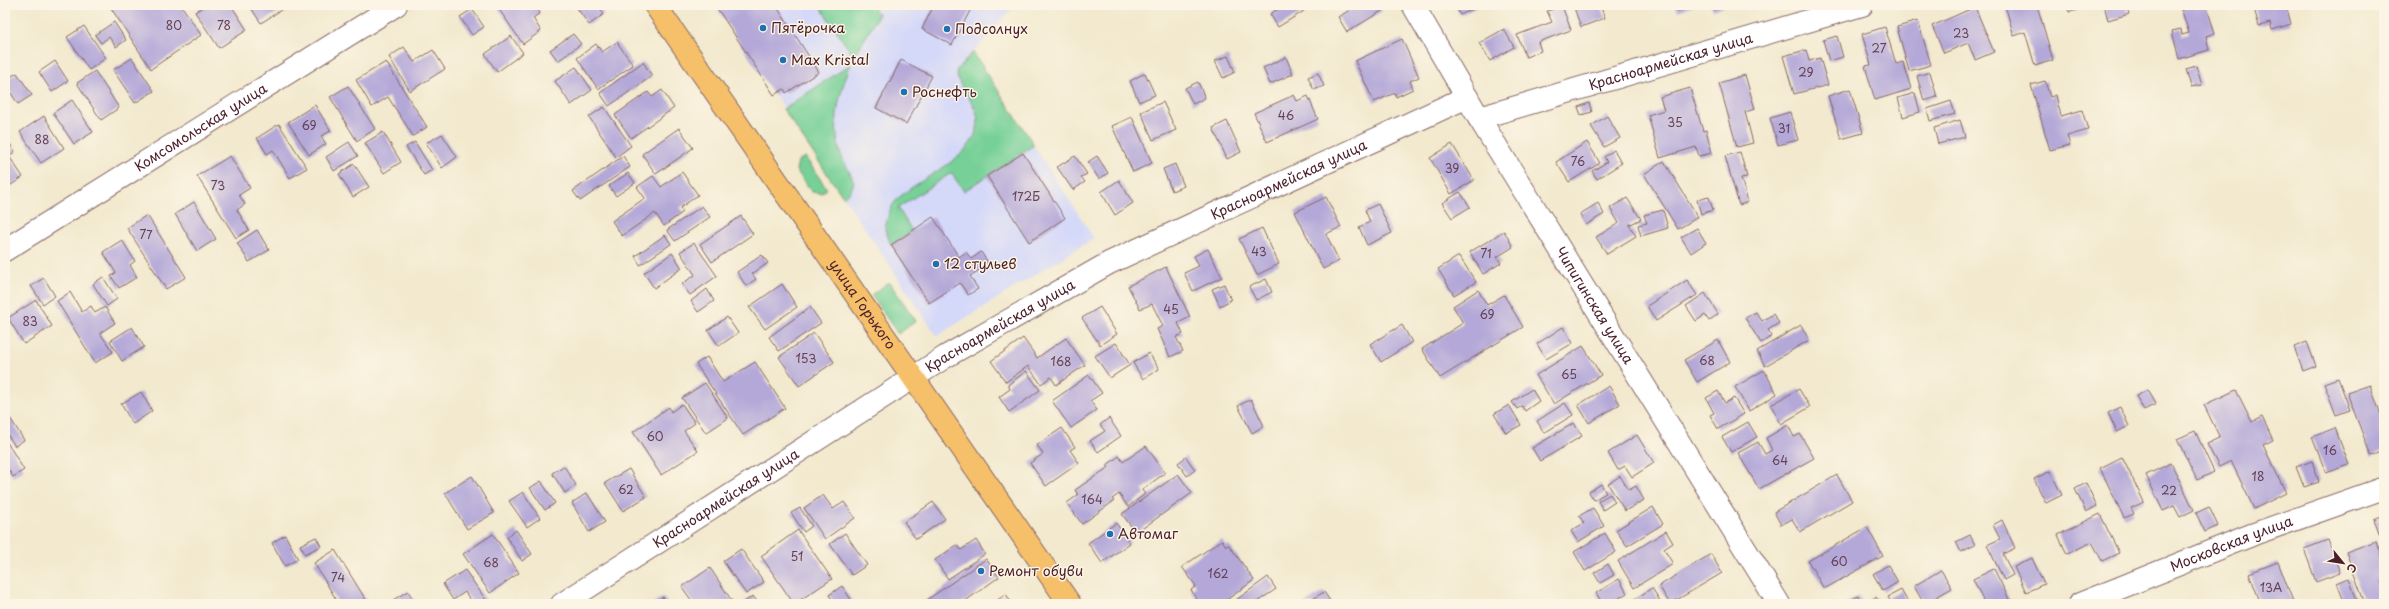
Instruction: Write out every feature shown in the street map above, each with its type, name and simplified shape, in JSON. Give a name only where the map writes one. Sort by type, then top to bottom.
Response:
[{"type":"main road","name":"улица Горького","points":[[654,5],[915,378],[1070,604]]},
{"type":"street","name":"Комсомольская улица","points":[[5,250],[396,5]]},
{"type":"street","name":"Чипигинская улица","points":[[1413,5],[1479,118],[1779,604]]},
{"type":"street","name":"Красноармейская улица","points":[[1479,118],[1862,5]]},
{"type":"street","name":"Красноармейская улица","points":[[562,604],[915,378],[945,357],[1109,263],[1467,97]]},
{"type":"street","name":"Московская улица","points":[[2080,604],[2254,534],[2384,488]]},
{"type":"shaded area","points":[[715,5],[1015,5],[973,52],[1094,238],[937,336]]},
{"type":"green space","points":[[819,5],[878,5],[874,11],[879,14],[854,57]]},
{"type":"green space","points":[[973,52],[1034,145],[964,191],[951,173],[898,208],[912,231],[891,245],[885,229],[889,212],[894,203],[916,185],[957,158],[975,135],[978,121],[977,114],[972,102],[960,84],[956,71]]},
{"type":"green space","points":[[851,64],[840,97],[837,120],[838,143],[841,155],[854,183],[850,192],[843,197],[783,109]]},
{"type":"green space","points":[[805,157],[827,189],[821,193],[812,192],[796,170],[798,161]]},
{"type":"green space","points":[[889,282],[916,321],[898,334],[871,295]]},
{"type":"building","points":[[109,5],[181,5],[201,35],[151,69]]},
{"type":"building","points":[[206,5],[231,5],[247,30],[219,48],[195,12]]},
{"type":"building","points":[[249,5],[283,5],[284,8],[261,23]]},
{"type":"building","points":[[503,5],[535,5],[540,13],[533,18],[541,31],[523,44],[498,8]]},
{"type":"building","points":[[575,5],[598,5],[604,14],[589,25]]},
{"type":"building","points":[[715,5],[780,5],[777,7],[819,72],[786,93],[784,89],[774,95]]},
{"type":"building","points":[[934,5],[973,5],[952,45],[922,29]]},
{"type":"building","points":[[1284,5],[1301,5],[1304,11],[1278,27],[1270,14]]},
{"type":"building","points":[[1347,5],[1378,5],[1382,11],[1347,32],[1338,17],[1350,10]]},
{"type":"building","points":[[1455,5],[1482,5],[1460,15]]},
{"type":"building","points":[[1573,5],[1600,5],[1605,18],[1581,27]]},
{"type":"building","points":[[1675,5],[1695,5],[1678,11]]},
{"type":"building","points":[[1711,5],[1723,5],[1723,7],[1713,10]]},
{"type":"building","points":[[2005,5],[2037,5],[2053,60],[2035,66],[2025,32],[2014,36]]},
{"type":"building","points":[[2067,5],[2093,5],[2069,12]]},
{"type":"building","points":[[2104,5],[2126,5],[2129,14],[2108,20]]},
{"type":"building","points":[[2180,5],[2206,5],[2215,33],[2206,36],[2209,50],[2179,59],[2172,31],[2181,29],[2182,35],[2189,33]]},
{"type":"building","points":[[2253,5],[2286,5],[2291,24],[2272,30],[2270,23],[2259,26]]},
{"type":"building","points":[[1562,6],[1571,30],[1538,42],[1541,51],[1526,57],[1517,35],[1552,22],[1547,11]]},
{"type":"building","points":[[1975,7],[1994,52],[1975,60],[1968,43],[1944,53],[1932,26]]},
{"type":"building","points":[[472,9],[484,27],[472,35],[460,17]]},
{"type":"building","points":[[1918,21],[1931,65],[1909,71],[1897,27]]},
{"type":"building","points":[[114,22],[126,40],[116,47],[109,37],[101,43],[95,35]]},
{"type":"building","points":[[84,26],[106,58],[89,70],[67,37]]},
{"type":"building","points":[[1885,27],[1896,64],[1903,62],[1911,89],[1875,100],[1865,66],[1871,65],[1862,34]]},
{"type":"building","points":[[1504,29],[1514,47],[1490,61],[1479,43]]},
{"type":"building","points":[[573,34],[581,44],[558,61],[550,50]]},
{"type":"building","points":[[511,36],[523,53],[497,72],[485,54]]},
{"type":"building","points":[[1837,36],[1843,57],[1829,61],[1823,40]]},
{"type":"building","points":[[1402,39],[1419,77],[1410,81],[1413,89],[1396,97],[1395,93],[1374,102],[1355,61]]},
{"type":"building","points":[[617,42],[633,65],[598,89],[577,58],[596,44],[602,52]]},
{"type":"building","points":[[404,47],[414,62],[433,50],[445,69],[410,91],[389,57]]},
{"type":"building","points":[[1806,50],[1809,61],[1820,58],[1828,85],[1794,94],[1783,56]]},
{"type":"building","points":[[1228,56],[1235,72],[1223,78],[1215,61]]},
{"type":"building","points":[[1286,57],[1293,74],[1270,84],[1263,68]]},
{"type":"building","points":[[132,58],[154,91],[135,103],[113,70]]},
{"type":"building","name":"Роснефть","points":[[901,60],[932,76],[906,124],[876,108]]},
{"type":"building","points":[[55,61],[68,81],[52,92],[39,72]]},
{"type":"building","points":[[386,62],[427,127],[413,136],[388,97],[372,107],[356,80]]},
{"type":"building","points":[[643,62],[652,76],[609,106],[600,93]]},
{"type":"building","points":[[2196,66],[2202,85],[2191,87],[2186,69]]},
{"type":"building","points":[[576,67],[592,90],[571,105],[555,81]]},
{"type":"building","points":[[95,71],[119,108],[101,120],[77,83]]},
{"type":"building","points":[[1930,72],[1937,97],[1924,101],[1917,76]]},
{"type":"building","points":[[17,73],[32,95],[18,104],[5,84],[5,80]]},
{"type":"building","points":[[1145,73],[1155,95],[1139,102],[1130,81]]},
{"type":"building","points":[[1318,73],[1324,86],[1314,90],[1308,77]]},
{"type":"building","points":[[1745,75],[1755,109],[1745,112],[1753,143],[1737,147],[1719,83]]},
{"type":"building","points":[[2045,81],[2050,97],[2056,95],[2061,116],[2082,110],[2088,130],[2067,136],[2070,145],[2050,150],[2031,85]]},
{"type":"building","points":[[1198,82],[1205,98],[1193,104],[1185,88]]},
{"type":"building","points":[[348,86],[375,129],[357,141],[330,97]]},
{"type":"building","points":[[1690,88],[1703,131],[1706,130],[1712,153],[1699,156],[1696,147],[1660,158],[1648,115],[1664,110],[1660,97]]},
{"type":"building","points":[[1850,89],[1863,133],[1841,139],[1828,96]]},
{"type":"building","points":[[662,90],[674,108],[631,138],[615,115],[648,92],[652,97]]},
{"type":"building","points":[[1915,93],[1920,112],[1903,117],[1898,98]]},
{"type":"building","points":[[1294,95],[1297,101],[1308,96],[1318,119],[1267,142],[1254,113]]},
{"type":"building","points":[[72,100],[93,132],[74,144],[53,113]]},
{"type":"building","points":[[1951,101],[1955,114],[1930,121],[1927,109]]},
{"type":"building","points":[[1163,102],[1176,130],[1153,140],[1141,112]]},
{"type":"building","points":[[1589,103],[1592,112],[1581,115],[1578,107]]},
{"type":"building","points":[[315,105],[331,131],[321,136],[326,144],[309,155],[288,122]]},
{"type":"building","points":[[604,107],[631,146],[616,157],[589,117]]},
{"type":"building","points":[[1790,112],[1798,140],[1778,145],[1770,118]]},
{"type":"building","points":[[44,116],[64,148],[41,163],[20,132]]},
{"type":"building","points":[[1607,116],[1620,138],[1604,147],[1591,126]]},
{"type":"building","points":[[1132,117],[1152,163],[1133,172],[1112,126]]},
{"type":"building","points":[[1960,120],[1965,137],[1938,144],[1934,128]]},
{"type":"building","points":[[1227,121],[1241,152],[1227,159],[1213,128]]},
{"type":"building","points":[[279,124],[307,168],[290,178],[273,150],[267,154],[257,138]]},
{"type":"building","points":[[679,128],[693,148],[656,174],[642,154]]},
{"type":"building","points":[[383,132],[401,162],[384,173],[365,143]]},
{"type":"building","points":[[442,134],[457,157],[442,168],[426,143]]},
{"type":"building","points":[[5,136],[15,152],[9,156],[23,177],[5,189]]},
{"type":"building","points":[[349,142],[358,156],[334,171],[326,157]]},
{"type":"building","points":[[415,142],[432,170],[424,175],[406,147]]},
{"type":"building","points":[[1587,142],[1600,163],[1569,182],[1556,162]]},
{"type":"building","points":[[1452,144],[1474,180],[1451,194],[1430,158]]},
{"type":"building","points":[[1614,150],[1622,163],[1597,179],[1592,171],[1607,162],[1604,157]]},
{"type":"building","points":[[1740,152],[1747,177],[1741,178],[1748,202],[1739,205],[1725,156]]},
{"type":"building","points":[[1023,153],[1065,218],[1029,242],[987,176]]},
{"type":"building","points":[[230,156],[250,188],[239,195],[245,204],[237,210],[249,230],[236,238],[197,176]]},
{"type":"building","points":[[623,156],[630,167],[580,201],[573,191]]},
{"type":"building","points":[[1075,156],[1087,174],[1081,177],[1085,182],[1073,190],[1057,167]]},
{"type":"building","points":[[1097,156],[1108,173],[1099,179],[1088,162]]},
{"type":"building","points":[[1664,161],[1698,217],[1678,229],[1644,174]]},
{"type":"building","points":[[354,164],[369,187],[353,197],[339,174]]},
{"type":"building","points":[[1175,164],[1184,186],[1172,191],[1163,169]]},
{"type":"building","points":[[682,172],[698,195],[680,208],[683,212],[664,226],[655,213],[622,236],[612,221],[645,198],[637,187],[653,176],[661,187]]},
{"type":"building","points":[[628,173],[635,183],[616,196],[609,186]]},
{"type":"building","points":[[1119,180],[1133,203],[1115,215],[1101,192]]},
{"type":"building","points":[[1460,192],[1470,207],[1452,218],[1442,203]]},
{"type":"building","points":[[1326,197],[1341,227],[1326,234],[1339,261],[1323,269],[1295,212]]},
{"type":"building","points":[[1709,197],[1713,210],[1701,214],[1697,200]]},
{"type":"building","points":[[1627,198],[1641,219],[1629,225],[1636,236],[1607,254],[1596,237],[1619,223],[1610,208]]},
{"type":"building","points":[[194,202],[216,239],[197,251],[175,214]]},
{"type":"building","points":[[1598,203],[1604,214],[1586,225],[1580,214]]},
{"type":"building","points":[[1378,204],[1392,233],[1367,245],[1359,227],[1370,222],[1365,210]]},
{"type":"building","points":[[702,206],[710,217],[675,241],[667,230]]},
{"type":"building","points":[[1663,210],[1668,228],[1641,236],[1638,225],[1647,223],[1644,215]]},
{"type":"building","points":[[147,215],[186,277],[166,289],[127,228]]},
{"type":"building","points":[[741,216],[753,234],[712,262],[700,244]]},
{"type":"building","points":[[933,217],[959,257],[966,252],[971,259],[981,252],[989,264],[970,276],[978,289],[968,295],[960,283],[929,303],[891,245]]},
{"type":"building","points":[[1262,228],[1279,264],[1257,275],[1239,239]]},
{"type":"building","points":[[1697,228],[1706,243],[1691,253],[1681,237]]},
{"type":"building","points":[[257,230],[269,250],[249,262],[237,243]]},
{"type":"building","points":[[1504,231],[1513,247],[1497,257],[1501,263],[1483,274],[1470,252]]},
{"type":"building","points":[[665,235],[671,244],[640,265],[635,256]]},
{"type":"building","points":[[122,240],[135,261],[130,265],[137,277],[119,288],[111,276],[116,273],[103,252]]},
{"type":"building","points":[[694,243],[717,276],[690,295],[682,284],[695,275],[680,252]]},
{"type":"building","points":[[1208,249],[1222,277],[1193,291],[1184,273],[1199,266],[1194,256]]},
{"type":"building","points":[[672,253],[682,268],[654,288],[644,273]]},
{"type":"building","points":[[762,255],[768,263],[752,274],[756,279],[746,286],[737,272]]},
{"type":"building","points":[[1459,256],[1476,282],[1454,295],[1438,269]]},
{"type":"building","points":[[1166,267],[1190,317],[1178,323],[1183,334],[1176,337],[1183,351],[1170,357],[1157,329],[1163,326],[1152,304],[1140,309],[1128,286]]},
{"type":"building","points":[[103,277],[117,299],[107,306],[93,284]]},
{"type":"building","points":[[44,278],[55,296],[43,304],[31,286]]},
{"type":"building","points":[[1266,279],[1272,292],[1256,300],[1249,287]]},
{"type":"building","points":[[1687,280],[1697,295],[1656,321],[1647,306]]},
{"type":"building","points":[[782,284],[797,307],[765,329],[749,307]]},
{"type":"building","points":[[1224,284],[1231,300],[1220,306],[1212,289]]},
{"type":"building","points":[[707,289],[714,301],[698,312],[691,301]]},
{"type":"building","points":[[1478,290],[1487,305],[1504,295],[1523,327],[1440,378],[1422,349],[1463,323],[1453,306]]},
{"type":"building","points":[[70,292],[82,312],[91,306],[95,313],[105,307],[115,323],[100,333],[113,352],[95,363],[57,301]]},
{"type":"building","points":[[1705,293],[1718,314],[1709,321],[1705,315],[1696,321],[1686,306]]},
{"type":"building","points":[[36,300],[52,326],[24,344],[8,318]]},
{"type":"building","points":[[810,307],[821,323],[779,351],[769,337]]},
{"type":"building","points":[[1100,307],[1117,334],[1100,345],[1082,318]]},
{"type":"building","points":[[1756,312],[1762,321],[1773,314],[1779,323],[1768,330],[1772,336],[1761,343],[1745,318]]},
{"type":"building","points":[[727,317],[738,333],[719,346],[708,330]]},
{"type":"building","points":[[1402,325],[1412,342],[1381,362],[1370,344]]},
{"type":"building","points":[[1801,325],[1809,340],[1765,366],[1757,351]]},
{"type":"building","points":[[132,327],[144,347],[122,361],[110,341]]},
{"type":"building","points":[[1563,327],[1573,343],[1546,359],[1537,344]]},
{"type":"building","points":[[814,333],[834,362],[799,386],[779,357]]},
{"type":"building","points":[[1023,338],[1037,358],[1066,338],[1085,365],[1056,385],[1051,377],[1041,384],[1028,366],[1006,382],[991,361]]},
{"type":"building","points":[[1718,340],[1730,362],[1697,382],[1684,360]]},
{"type":"building","points":[[2307,342],[2316,366],[2303,371],[2294,347]]},
{"type":"building","points":[[1116,343],[1130,365],[1110,378],[1095,356]]},
{"type":"building","points":[[1583,346],[1601,375],[1554,404],[1536,375]]},
{"type":"building","points":[[1149,353],[1159,369],[1143,379],[1133,363]]},
{"type":"building","points":[[707,357],[723,382],[755,362],[785,408],[743,435],[696,364]]},
{"type":"building","points":[[1764,370],[1777,394],[1749,411],[1735,387]]},
{"type":"building","points":[[1026,371],[1040,390],[1009,412],[999,397],[1010,389],[1008,385]]},
{"type":"building","points":[[1089,375],[1102,393],[1090,401],[1097,410],[1071,428],[1052,401]]},
{"type":"building","points":[[2338,378],[2350,410],[2336,415],[2324,383]]},
{"type":"building","points":[[705,383],[728,418],[706,433],[682,398]]},
{"type":"building","points":[[2370,385],[2384,423],[2384,451],[2371,456],[2347,393]]},
{"type":"building","points":[[1609,386],[1620,404],[1589,423],[1578,405]]},
{"type":"building","points":[[1532,389],[1539,401],[1525,411],[1522,406],[1517,409],[1512,402]]},
{"type":"building","points":[[1799,389],[1810,407],[1781,424],[1771,405]]},
{"type":"building","points":[[2148,390],[2156,404],[2144,410],[2136,396]]},
{"type":"building","points":[[2236,390],[2252,422],[2262,417],[2273,440],[2263,445],[2286,493],[2254,509],[2231,461],[2219,467],[2207,444],[2220,438],[2204,405]]},
{"type":"building","points":[[1718,391],[1725,403],[1734,398],[1744,414],[1718,429],[1710,415],[1714,413],[1706,398]]},
{"type":"building","points":[[141,392],[152,411],[133,424],[121,404]]},
{"type":"building","points":[[1251,399],[1264,426],[1252,433],[1238,406]]},
{"type":"building","points":[[1565,403],[1573,415],[1544,433],[1537,421]]},
{"type":"building","points":[[682,404],[695,423],[684,431],[698,451],[661,475],[633,432],[669,407],[671,412]]},
{"type":"building","points":[[1509,405],[1521,425],[1506,433],[1494,414]]},
{"type":"building","points":[[2120,407],[2129,426],[2117,432],[2108,413]]},
{"type":"building","points":[[10,418],[24,440],[15,446],[5,431],[5,421]]},
{"type":"building","points":[[1109,418],[1121,436],[1098,452],[1090,441],[1105,431],[1100,425]]},
{"type":"building","points":[[1748,422],[1757,437],[1731,452],[1722,437]]},
{"type":"building","points":[[1574,423],[1582,436],[1540,461],[1532,448]]},
{"type":"building","points":[[1788,425],[1794,437],[1800,434],[1814,458],[1759,489],[1738,453],[1758,442],[1765,454],[1772,450],[1766,438]]},
{"type":"building","points":[[1062,428],[1075,447],[1070,450],[1079,463],[1046,486],[1030,463],[1043,454],[1037,445]]},
{"type":"building","points":[[2335,428],[2349,465],[2326,473],[2312,437]]},
{"type":"building","points":[[2195,431],[2214,472],[2197,480],[2177,439]]},
{"type":"building","points":[[1637,435],[1654,463],[1632,477],[1625,466],[1618,470],[1608,453]]},
{"type":"building","points":[[5,439],[24,470],[13,477],[5,464]]},
{"type":"building","points":[[1146,446],[1165,473],[1142,490],[1145,494],[1128,507],[1119,494],[1112,499],[1114,501],[1082,524],[1067,503],[1078,495],[1075,490],[1109,467],[1107,465],[1119,456],[1123,462]]},
{"type":"building","points":[[1186,457],[1195,470],[1187,476],[1178,463]]},
{"type":"building","points":[[2122,457],[2144,502],[2131,508],[2134,514],[2124,518],[2100,468]]},
{"type":"building","points":[[2312,461],[2319,482],[2304,487],[2296,467]]},
{"type":"building","points":[[2171,463],[2194,510],[2180,517],[2174,506],[2163,511],[2146,475]]},
{"type":"building","points":[[564,466],[576,485],[565,493],[552,473]]},
{"type":"building","points":[[629,469],[646,497],[623,511],[605,483]]},
{"type":"building","points":[[2050,471],[2062,495],[2046,503],[2034,479]]},
{"type":"building","points":[[1178,474],[1192,493],[1136,533],[1122,514]]},
{"type":"building","points":[[1837,475],[1852,501],[1800,532],[1792,519],[1781,525],[1774,512]]},
{"type":"building","points":[[472,476],[494,513],[467,529],[445,493]]},
{"type":"building","points":[[1620,476],[1629,490],[1636,486],[1644,500],[1625,511],[1608,484]]},
{"type":"building","points":[[541,481],[555,503],[545,510],[530,488]]},
{"type":"building","points":[[2086,483],[2097,506],[2086,512],[2075,489]]},
{"type":"building","points":[[1601,484],[1606,493],[1594,500],[1589,492]]},
{"type":"building","points":[[523,492],[540,518],[527,527],[509,501]]},
{"type":"building","points":[[587,493],[605,522],[589,532],[572,503]]},
{"type":"building","points":[[1610,494],[1615,502],[1603,510],[1598,501]]},
{"type":"building","points":[[823,495],[833,509],[844,502],[855,518],[825,539],[804,508]]},
{"type":"building","points":[[933,502],[945,519],[916,539],[904,522]]},
{"type":"building","points":[[1653,507],[1663,524],[1627,546],[1616,530]]},
{"type":"building","points":[[2209,507],[2218,526],[2205,532],[2196,513]]},
{"type":"building","points":[[800,508],[812,526],[804,532],[791,513]]},
{"type":"building","points":[[1593,508],[1604,526],[1578,542],[1571,531],[1584,523],[1579,516]]},
{"type":"building","points":[[2100,514],[2119,553],[2102,561],[2092,542],[2067,554],[2058,535]]},
{"type":"building","points":[[2384,516],[2384,540],[2382,541],[2374,520]]},
{"type":"building","points":[[2002,520],[2015,548],[2003,554],[2013,575],[2004,580],[1987,545],[2000,539],[1993,525]]},
{"type":"building","points":[[1116,523],[1130,543],[1102,563],[1088,543]]},
{"type":"building","points":[[1867,527],[1883,556],[1824,589],[1808,561]]},
{"type":"building","points":[[516,530],[532,554],[522,561],[507,537]]},
{"type":"building","points":[[798,530],[832,579],[794,604],[761,556]]},
{"type":"building","points":[[1666,531],[1673,543],[1664,549],[1673,564],[1634,588],[1618,561]]},
{"type":"building","points":[[845,533],[867,565],[852,575],[830,544]]},
{"type":"building","points":[[1605,533],[1616,552],[1585,571],[1574,552]]},
{"type":"building","points":[[493,534],[519,573],[490,593],[463,554]]},
{"type":"building","points":[[285,535],[298,559],[285,566],[272,543]]},
{"type":"building","points":[[1970,535],[1975,545],[1961,552],[1956,542]]},
{"type":"building","points":[[316,537],[321,546],[305,554],[300,545]]},
{"type":"building","points":[[976,540],[985,554],[948,579],[935,560],[957,545],[961,550]]},
{"type":"building","points":[[1222,540],[1226,546],[1229,545],[1254,580],[1221,604],[1200,604],[1191,590],[1196,586],[1182,567]]},
{"type":"building","points":[[2328,540],[2340,573],[2316,582],[2304,549]]},
{"type":"building","points":[[2376,541],[2384,564],[2384,580],[2381,581],[2384,589],[2384,604],[2365,604],[2346,552]]},
{"type":"building","points":[[741,549],[764,582],[746,594],[723,561]]},
{"type":"building","points":[[335,550],[369,604],[339,604],[314,563]]},
{"type":"building","points":[[1711,554],[1722,573],[1670,604],[1659,586]]},
{"type":"building","points":[[2032,558],[2044,584],[2026,592],[2014,567]]},
{"type":"building","points":[[986,559],[999,577],[961,604],[921,604]]},
{"type":"building","points":[[2278,562],[2294,604],[2261,604],[2249,573]]},
{"type":"building","points":[[1608,564],[1614,575],[1600,583],[1594,573]]},
{"type":"building","points":[[1888,565],[1898,582],[1883,591],[1873,574]]},
{"type":"building","points":[[710,568],[734,604],[694,604],[682,587]]},
{"type":"building","points":[[1994,569],[2011,603],[2009,604],[1985,604],[1973,579]]},
{"type":"building","points":[[465,570],[486,600],[479,604],[473,604],[465,592],[453,600],[443,584]]},
{"type":"building","points":[[1941,570],[1952,588],[1924,604],[1914,586]]},
{"type":"building","points":[[1268,577],[1276,589],[1254,604],[1239,604],[1236,600]]},
{"type":"building","points":[[2349,578],[2358,604],[2345,604],[2337,583]]},
{"type":"building","points":[[1619,579],[1627,593],[1610,604],[1603,604],[1596,593]]},
{"type":"building","points":[[842,586],[854,604],[835,604],[829,595]]},
{"type":"building","points":[[1652,588],[1662,604],[1626,604],[1638,597]]},
{"type":"building","points":[[1901,590],[1909,604],[1892,604],[1888,597]]},
{"type":"building","points":[[408,591],[416,604],[396,604],[393,600]]},
{"type":"building","points":[[1324,592],[1332,604],[1304,604]]},
{"type":"building","points":[[1006,594],[1012,604],[992,604]]},
{"type":"building","points":[[753,596],[759,604],[741,604]]},
{"type":"building","points":[[1858,596],[1863,604],[1844,604]]},
{"type":"building","points":[[663,597],[668,604],[652,604]]},
{"type":"building","points":[[1876,597],[1880,604],[1863,604]]},
{"type":"place","name":"Пятёрочка","points":[[763,28]]},
{"type":"place","name":"Подсолнух","points":[[947,29]]},
{"type":"place","name":"Max Kristal","points":[[783,60]]},
{"type":"place","name":"Роснефть","points":[[904,92]]},
{"type":"place","name":"12 стульев","points":[[936,264]]},
{"type":"place","name":"Автомаг","points":[[1110,534]]},
{"type":"place","name":"Ремонт обуви","points":[[981,571]]}]
